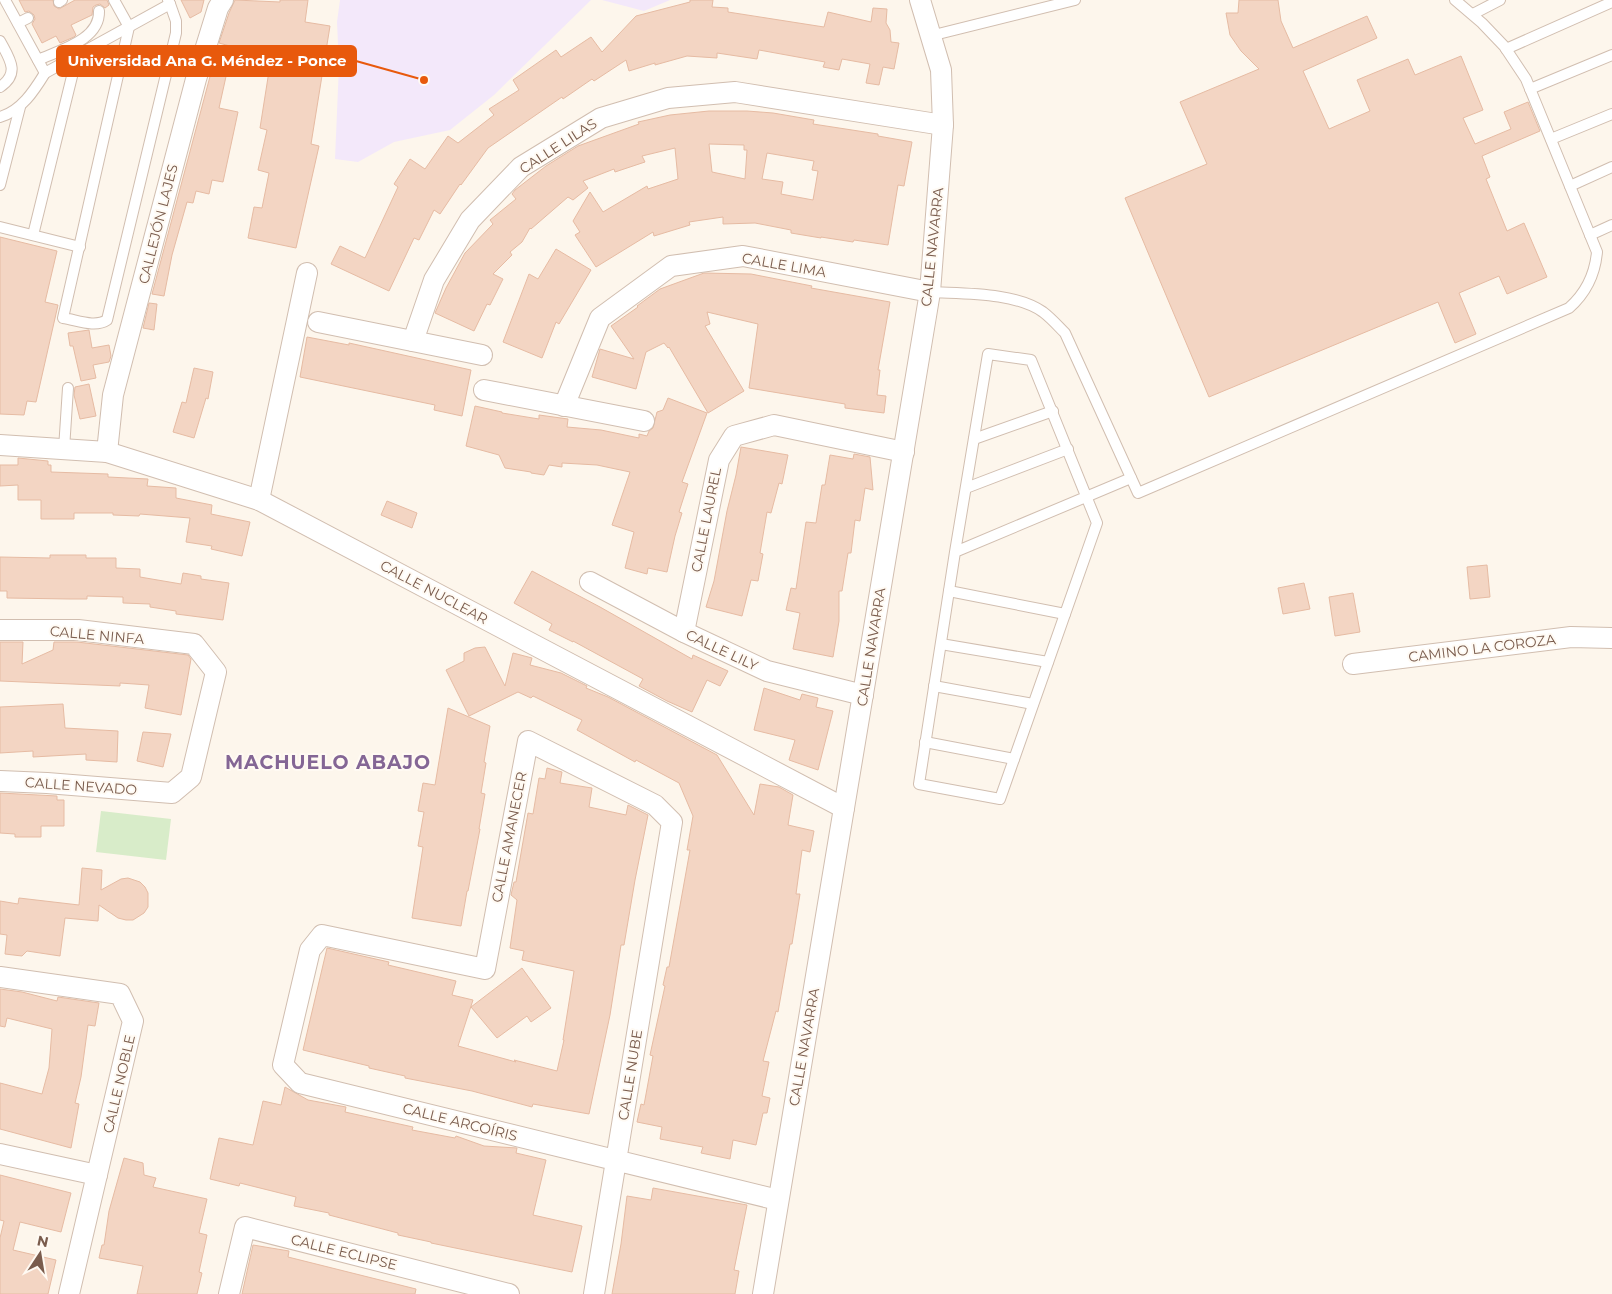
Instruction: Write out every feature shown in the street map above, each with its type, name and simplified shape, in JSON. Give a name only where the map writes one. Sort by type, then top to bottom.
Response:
[{"type":"street","name":"CALLEJÓN LAJES","points":[[107,452],[113,395],[196,79],[218,8],[223,0]]},
{"type":"street","name":"CALLE NAVARRA","points":[[762,1294],[930,292],[944,126],[941,70],[920,0]]},
{"type":"street","name":"CALLE LILAS","points":[[413,341],[434,280],[470,220],[521,167],[601,118],[668,98],[735,92],[944,126]]},
{"type":"street","name":"CALLE LIMA","points":[[564,406],[600,318],[671,266],[743,256],[930,292]]},
{"type":"street","points":[[259,500],[308,273]]},
{"type":"street","points":[[318,322],[482,355]]},
{"type":"street","points":[[484,390],[644,421]]},
{"type":"street","name":"CALLE LAUREL","points":[[684,632],[719,460],[734,436],[774,425],[904,452]]},
{"type":"street","name":"CALLE NUCLEAR","points":[[0,445],[107,452],[259,500],[844,808]]},
{"type":"street","name":"CALLE LILY","points":[[590,582],[684,632],[767,670],[863,695]]},
{"type":"street","name":"CALLE NINFA","points":[[0,630],[78,630],[194,644],[216,672],[191,777],[172,793],[161,792]]},
{"type":"street","name":"CAMINO LA COROZA","points":[[1352,664],[1571,637],[1612,638]]},
{"type":"street","name":"CALLE AMANECER","points":[[322,935],[485,969],[528,740],[655,804],[672,822],[666,857]]},
{"type":"street","name":"CALLE NEVADO","points":[[0,781],[47,782],[161,792]]},
{"type":"street","name":"CALLE NUBE","points":[[594,1294],[666,857]]},
{"type":"street","name":"CALLE ARCOÍRIS","points":[[322,935],[310,950],[283,1065],[300,1083],[778,1200]]},
{"type":"street","name":"CALLE NOBLE","points":[[0,977],[120,994],[133,1021],[70,1294]]},
{"type":"street","points":[[0,1154],[97,1175]]},
{"type":"street","name":"CALLE ECLIPSE","points":[[229,1294],[245,1227],[509,1294]]},
{"type":"lane","points":[[0,117],[20,107],[45,73],[129,27],[169,2],[176,21],[176,34],[107,320],[103,323],[95,324],[64,318],[129,27],[114,0]]},
{"type":"lane","points":[[930,36],[1075,0]]},
{"type":"lane","points":[[930,292],[994,296],[1026,304],[1041,310],[1051,318],[1065,333],[1138,493],[1569,308],[1580,298],[1591,279],[1596,265],[1597,252],[1526,79],[1506,49],[1473,14],[1455,0]]},
{"type":"lane","points":[[1473,14],[1500,0]]},
{"type":"lane","points":[[8,1],[45,73]]},
{"type":"lane","points":[[1506,49],[1612,2]]},
{"type":"lane","points":[[38,60],[69,46],[91,32],[98,20],[99,11]]},
{"type":"lane","points":[[18,23],[28,18]]},
{"type":"lane","points":[[0,41],[10,61],[12,73],[8,81],[0,87]]},
{"type":"lane","points":[[1530,89],[1612,55]]},
{"type":"lane","points":[[33,235],[77,56]]},
{"type":"lane","points":[[0,185],[20,107]]},
{"type":"lane","points":[[1551,139],[1612,114]]},
{"type":"lane","points":[[1570,186],[1612,167]]},
{"type":"lane","points":[[1590,235],[1612,225]]},
{"type":"lane","points":[[0,227],[80,247]]},
{"type":"lane","points":[[988,354],[1032,360],[1053,411],[1097,523],[1000,799],[919,784],[988,354]]},
{"type":"lane","points":[[64,449],[68,388]]},
{"type":"lane","points":[[974,439],[1053,411]]},
{"type":"lane","points":[[966,488],[1068,449]]},
{"type":"lane","points":[[955,552],[1131,478]]},
{"type":"lane","points":[[949,591],[1065,614]]},
{"type":"lane","points":[[941,644],[1048,662]]},
{"type":"lane","points":[[934,686],[1033,704]]},
{"type":"lane","points":[[925,742],[1014,759]]},
{"type":"shaded area","points":[[340,0],[591,0],[494,95],[450,130],[394,142],[358,162],[335,159],[339,65],[337,22]]},
{"type":"shaded area","points":[[602,0],[670,0],[644,11]]},
{"type":"green space","points":[[101,811],[171,819],[166,860],[96,852]]},
{"type":"building","points":[[19,0],[53,0],[54,6],[59,9],[75,0],[107,0],[109,5],[105,8],[100,4],[96,5],[93,7],[92,15],[71,25],[76,35],[74,37],[60,43],[56,36],[42,43],[32,24],[35,19],[34,15],[29,11],[25,12]]},
{"type":"building","points":[[181,0],[204,0],[201,12],[190,18]]},
{"type":"building","points":[[235,0],[280,2],[280,0],[308,0],[305,22],[330,26],[311,144],[319,146],[296,248],[248,238],[254,207],[262,208],[269,173],[258,170],[267,130],[260,128],[272,52],[252,48],[246,72],[234,70],[237,48],[219,43]]},
{"type":"building","points":[[690,0],[713,0],[712,7],[728,8],[728,12],[824,27],[828,12],[871,22],[873,8],[887,9],[886,23],[890,30],[891,42],[899,43],[894,69],[883,67],[879,85],[866,83],[870,64],[842,59],[839,70],[823,67],[825,62],[759,50],[757,59],[717,53],[717,58],[687,56],[629,71],[626,60],[594,81],[592,79],[563,99],[562,97],[488,148],[440,214],[434,210],[419,240],[414,238],[389,291],[331,264],[340,246],[365,258],[398,187],[394,184],[410,159],[425,169],[448,136],[458,143],[494,115],[489,109],[519,90],[513,80],[556,50],[561,57],[591,37],[602,52],[636,16],[690,2]]},
{"type":"building","points":[[1239,0],[1278,0],[1281,21],[1293,48],[1367,16],[1377,38],[1303,71],[1329,129],[1370,111],[1357,80],[1408,59],[1415,75],[1461,56],[1483,110],[1463,118],[1475,144],[1511,129],[1504,112],[1528,102],[1540,131],[1482,156],[1490,177],[1486,179],[1507,231],[1524,223],[1547,277],[1507,294],[1499,276],[1459,293],[1476,334],[1455,343],[1438,302],[1209,397],[1125,198],[1207,164],[1180,102],[1259,69],[1241,51],[1230,35],[1226,13],[1238,13]]},
{"type":"building","points":[[212,69],[227,72],[219,108],[238,112],[223,182],[212,180],[209,194],[196,191],[193,203],[187,202],[172,255],[164,296],[152,294]]},
{"type":"building","points":[[709,111],[773,113],[814,120],[813,124],[878,134],[878,136],[912,142],[904,186],[898,185],[888,245],[821,238],[791,233],[791,230],[755,223],[723,224],[723,217],[689,222],[690,225],[654,236],[653,232],[596,267],[575,235],[580,232],[573,221],[590,192],[603,212],[647,186],[648,189],[678,179],[675,148],[642,156],[645,162],[615,172],[614,169],[583,181],[588,188],[573,200],[568,197],[530,228],[522,242],[510,252],[512,255],[493,274],[503,279],[490,305],[487,304],[474,331],[435,313],[465,253],[493,224],[490,220],[516,199],[512,194],[515,190],[546,166],[578,146],[639,124],[638,122],[670,115]],"holes":[[[709,144],[744,145],[744,150],[747,150],[745,179],[712,172]],[[767,153],[814,161],[812,170],[818,171],[813,200],[781,194],[783,182],[762,179]]]},
{"type":"building","points":[[0,237],[57,251],[45,302],[58,305],[36,402],[27,401],[24,415],[0,414]]},
{"type":"building","points":[[556,249],[591,270],[559,324],[556,322],[542,358],[503,342],[529,274],[538,279]]},
{"type":"building","points":[[704,273],[751,274],[812,286],[811,288],[890,302],[878,370],[880,370],[877,395],[886,396],[884,413],[845,408],[845,404],[749,388],[758,324],[707,312],[710,324],[705,326],[744,391],[708,413],[669,347],[664,343],[646,352],[636,389],[592,377],[600,349],[634,359],[611,326],[660,289]]},
{"type":"building","points":[[149,303],[157,304],[154,330],[143,328]]},
{"type":"building","points":[[89,330],[92,348],[109,345],[111,356],[109,362],[93,365],[96,378],[81,381],[68,333]]},
{"type":"building","points":[[307,337],[349,345],[349,343],[471,370],[462,416],[434,410],[435,405],[300,377]]},
{"type":"building","points":[[194,368],[213,372],[208,399],[206,398],[194,438],[173,432],[182,402],[186,403]]},
{"type":"building","points":[[89,384],[96,416],[80,419],[74,395],[75,387]]},
{"type":"building","points":[[668,398],[707,413],[682,482],[688,484],[679,512],[682,513],[667,572],[648,568],[647,574],[625,568],[634,532],[612,525],[630,472],[597,465],[562,463],[562,467],[549,465],[544,475],[531,473],[505,468],[499,455],[466,446],[475,406],[539,419],[539,415],[568,419],[567,427],[601,430],[639,438],[639,434],[647,436],[653,428],[657,412],[663,410]]},
{"type":"building","points":[[741,447],[788,455],[782,484],[779,483],[771,513],[767,512],[760,553],[763,554],[758,581],[751,580],[742,616],[706,607],[714,581]]},
{"type":"building","points":[[854,454],[870,457],[873,490],[865,488],[860,521],[855,520],[851,553],[848,553],[842,591],[839,591],[839,621],[833,657],[793,649],[800,613],[786,610],[791,588],[796,589],[806,522],[816,523],[822,485],[825,485],[830,455],[853,459]]},
{"type":"building","points":[[18,458],[48,461],[48,465],[51,465],[51,472],[108,474],[108,477],[148,479],[147,486],[176,488],[176,498],[212,505],[211,514],[250,522],[242,556],[211,549],[212,546],[186,542],[190,518],[140,514],[139,516],[113,515],[113,513],[74,513],[74,519],[41,519],[41,500],[18,500],[18,485],[0,486],[0,465],[18,465]]},
{"type":"building","points":[[387,501],[417,513],[412,528],[381,515]]},
{"type":"building","points":[[50,555],[86,555],[86,558],[116,558],[116,568],[140,569],[140,577],[181,584],[183,573],[201,576],[201,579],[229,583],[223,620],[176,614],[176,611],[150,607],[150,604],[123,603],[123,597],[87,596],[87,599],[7,598],[7,591],[0,591],[0,557],[50,558]]},
{"type":"building","points":[[1487,565],[1490,597],[1470,599],[1467,567]]},
{"type":"building","points":[[532,571],[692,659],[693,655],[728,671],[720,686],[707,680],[692,712],[639,686],[643,679],[549,630],[552,624],[514,603]]},
{"type":"building","points":[[1304,583],[1310,609],[1283,614],[1278,588]]},
{"type":"building","points":[[1353,593],[1360,632],[1335,636],[1329,597]]},
{"type":"building","points":[[0,642],[23,642],[22,664],[53,650],[54,642],[77,642],[188,655],[191,659],[181,715],[145,708],[149,685],[120,683],[120,686],[0,681]]},
{"type":"building","points":[[485,647],[505,686],[513,653],[532,658],[530,665],[561,673],[587,686],[586,688],[608,697],[717,755],[754,815],[760,784],[779,787],[793,795],[788,825],[814,831],[810,852],[802,850],[796,894],[800,894],[792,944],[790,944],[778,1012],[776,1011],[763,1061],[769,1062],[762,1096],[770,1098],[767,1113],[763,1113],[756,1145],[733,1140],[730,1159],[701,1153],[703,1147],[660,1139],[662,1127],[637,1122],[641,1104],[644,1105],[653,1056],[650,1055],[665,986],[663,985],[667,967],[669,967],[690,850],[687,850],[693,816],[679,783],[636,760],[635,762],[577,730],[582,720],[533,696],[531,698],[518,692],[469,716],[446,670],[464,661],[464,653],[475,648]]},
{"type":"building","points":[[764,688],[800,700],[802,694],[818,698],[816,707],[833,711],[818,770],[789,760],[795,740],[754,730]]},
{"type":"building","points":[[63,704],[65,728],[118,731],[117,762],[86,760],[86,754],[33,757],[33,751],[0,753],[0,707]]},
{"type":"building","points":[[448,708],[490,726],[484,762],[486,763],[481,793],[485,794],[480,829],[461,926],[412,918],[423,847],[418,846],[424,812],[418,811],[423,783],[435,785]]},
{"type":"building","points":[[143,732],[171,734],[163,767],[137,761]]},
{"type":"building","points":[[547,768],[562,772],[560,783],[592,788],[589,807],[626,815],[628,805],[648,815],[624,945],[621,945],[610,1015],[589,1114],[533,1104],[532,1107],[472,1091],[405,1078],[405,1076],[369,1068],[369,1066],[303,1050],[327,948],[389,962],[388,965],[456,981],[452,995],[473,1000],[458,1046],[557,1071],[564,1040],[574,971],[522,960],[524,951],[510,948],[517,900],[511,895],[514,882],[516,882],[528,813],[533,814],[539,778],[545,779]]},
{"type":"building","points":[[0,793],[57,796],[57,800],[64,800],[64,826],[41,826],[41,837],[15,837],[15,834],[0,833]]},
{"type":"building","points":[[82,868],[102,870],[101,890],[121,879],[128,878],[140,882],[148,893],[148,907],[144,913],[133,920],[118,918],[99,905],[98,921],[65,918],[60,956],[27,951],[22,956],[5,954],[7,935],[0,934],[0,901],[18,904],[19,898],[79,905]]},
{"type":"building","points":[[522,968],[551,1008],[531,1022],[527,1016],[497,1038],[471,1007]]},
{"type":"building","points":[[0,989],[22,992],[57,1001],[58,997],[99,1003],[95,1026],[88,1025],[81,1077],[75,1103],[79,1104],[71,1148],[0,1129],[0,1083],[42,1094],[49,1068],[52,1029],[7,1018],[5,1027],[0,1026]]},
{"type":"building","points":[[285,1087],[308,1100],[346,1107],[345,1112],[413,1127],[412,1130],[455,1138],[456,1136],[484,1146],[517,1148],[516,1153],[546,1160],[533,1215],[582,1226],[572,1272],[398,1235],[398,1233],[329,1215],[329,1213],[294,1206],[296,1197],[240,1183],[239,1186],[210,1179],[219,1138],[253,1145],[263,1101],[281,1105]]},
{"type":"building","points":[[124,1158],[143,1163],[144,1175],[156,1178],[153,1187],[207,1199],[199,1233],[207,1235],[199,1272],[202,1273],[197,1294],[137,1294],[143,1266],[99,1258],[102,1245],[104,1245],[109,1211]]},
{"type":"building","points":[[0,1175],[71,1193],[61,1232],[20,1222],[13,1250],[56,1260],[48,1294],[0,1294],[0,1238],[4,1221],[0,1220]]},
{"type":"building","points":[[653,1188],[747,1205],[734,1270],[739,1271],[735,1294],[612,1294],[627,1196],[651,1200]]},
{"type":"building","points":[[253,1245],[289,1251],[288,1257],[416,1289],[415,1294],[242,1294]]},
{"type":"place","name":"Universidad Ana G. Méndez - Ponce","points":[[424,80]]},
{"type":"district","name":"MACHUELO ABAJO","points":[[328,762]]}]
